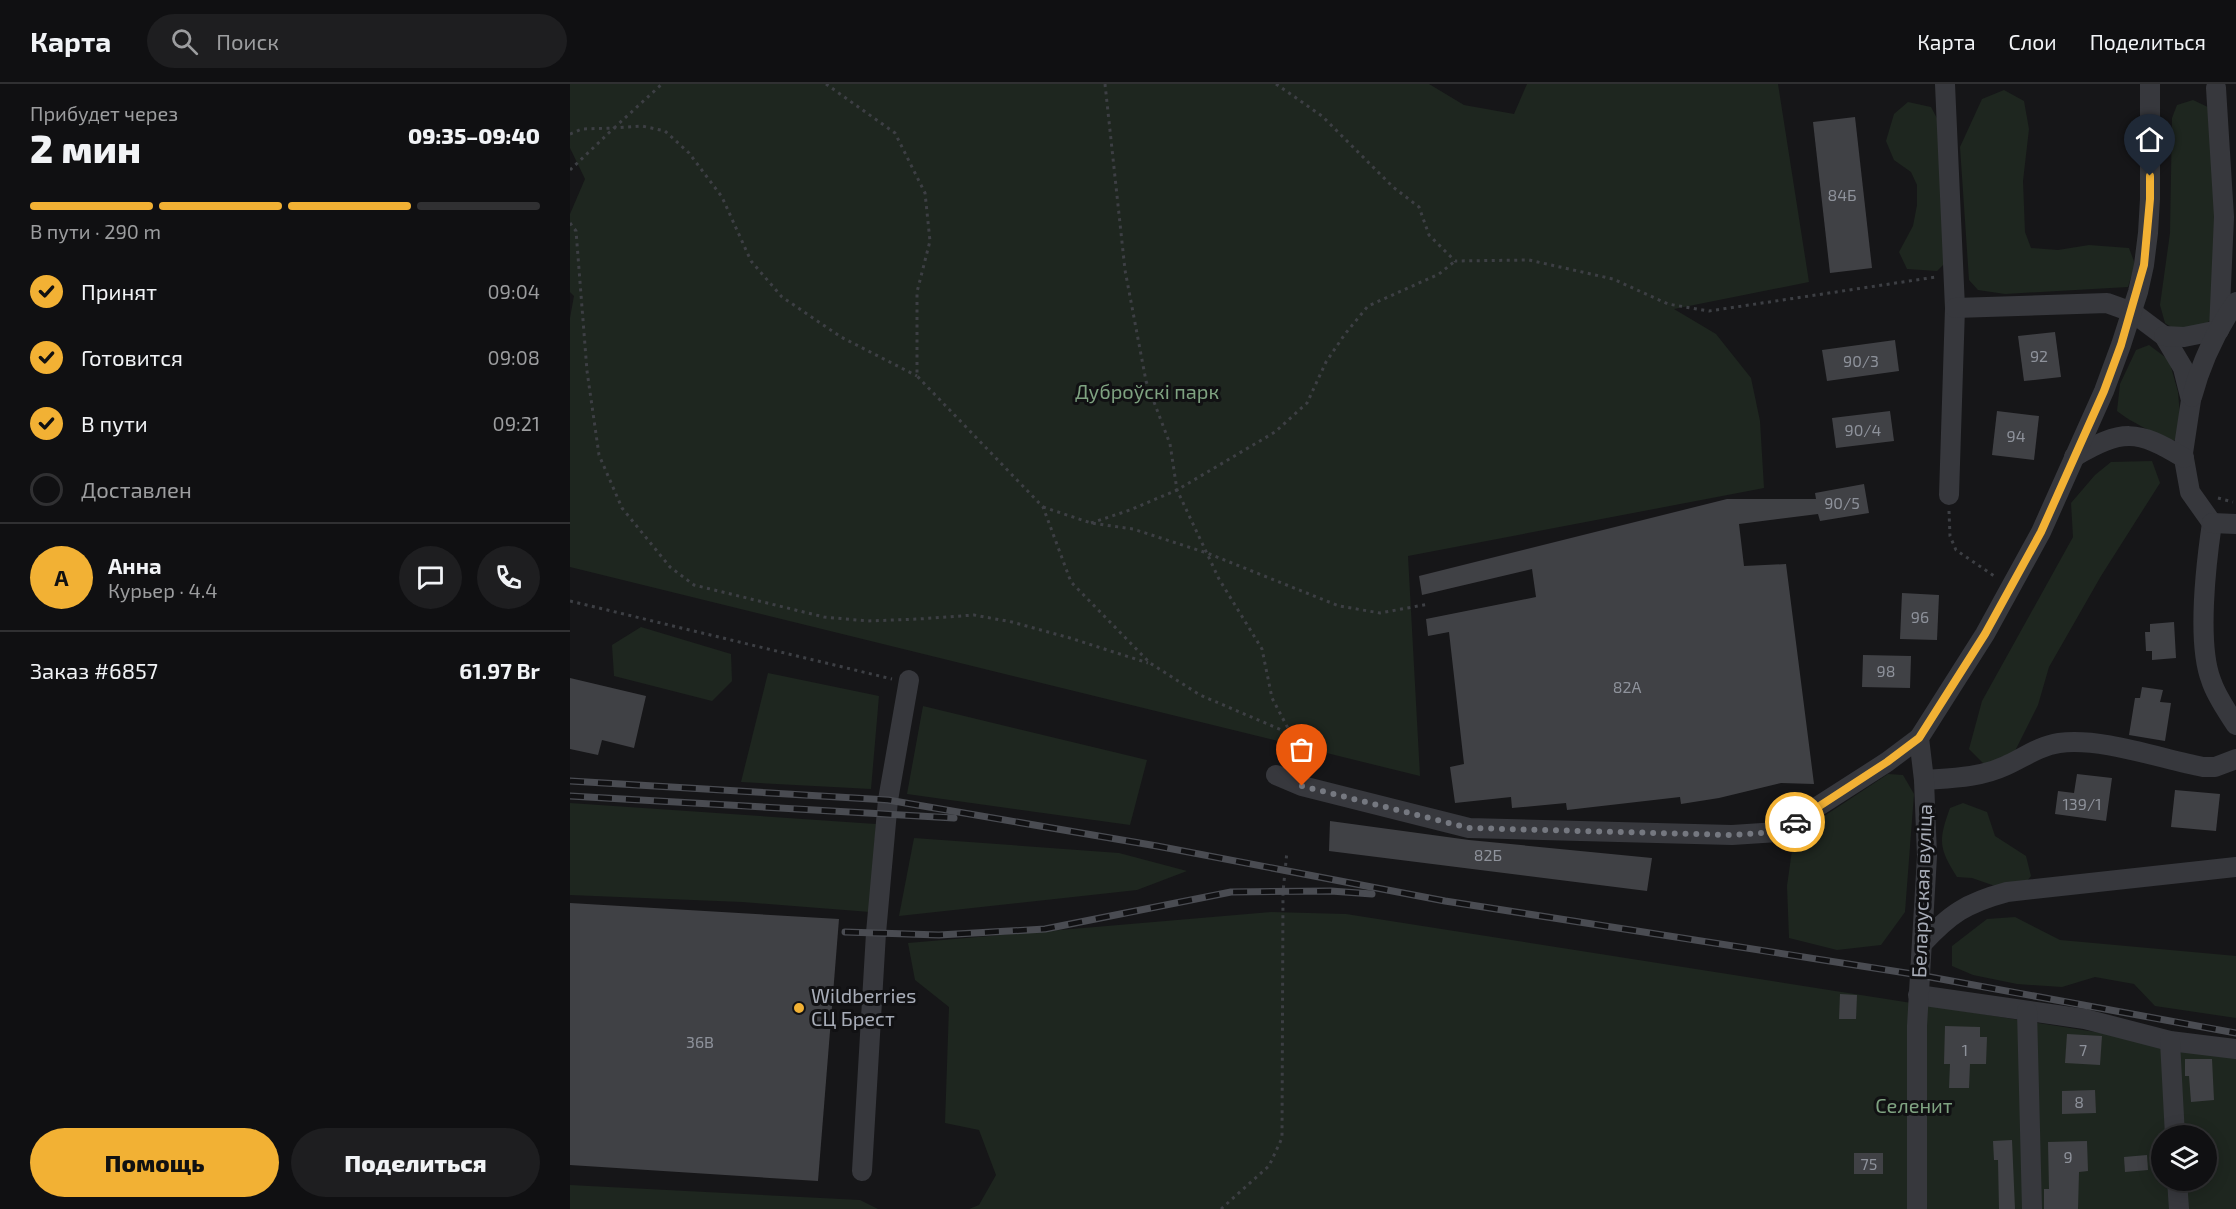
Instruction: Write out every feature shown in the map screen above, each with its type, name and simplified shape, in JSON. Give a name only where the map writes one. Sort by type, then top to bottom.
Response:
[{"type":"street","points":[[1945,84],[1955,308],[1949,495]]},
{"type":"street","points":[[1276,775],[1302,786],[1469,828],[1732,835],[1778,832],[1887,762],[1919,738],[1985,634],[2041,532],[2104,391],[2132,312],[2144,265],[2149,222],[2150,84]]},
{"type":"street","points":[[2216,88],[2224,217],[2219,330]]},
{"type":"street","points":[[2236,302],[2201,367],[2191,400],[2184,458],[2190,492],[2212,523],[2204,632],[2205,657],[2211,681],[2236,725]]},
{"type":"street","points":[[1955,308],[2107,303],[2132,312],[2164,336],[2183,368],[2191,400]]},
{"type":"street","points":[[2164,336],[2184,337],[2219,330]]},
{"type":"street","points":[[2074,457],[2109,438],[2127,435],[2141,436],[2157,442],[2184,458]]},
{"type":"street","points":[[2212,523],[2236,524]]},
{"type":"street","points":[[862,1171],[877,921],[888,800],[908,682]]},
{"type":"street","name":"Беларуская вуліца","points":[[1917,1209],[1918,995],[1926,866],[1924,780],[1919,738]]},
{"type":"street","points":[[1924,780],[1963,778],[1984,774],[2040,748],[2058,743],[2093,743],[2203,767],[2215,767],[2236,759]]},
{"type":"street","points":[[1922,944],[1958,910],[1998,894],[2236,867]]},
{"type":"street","points":[[1918,995],[2085,1020],[2169,1041],[2236,1049]]},
{"type":"street","points":[[2027,1011],[2032,1209]]},
{"type":"street","points":[[2169,1041],[2174,1125]]},
{"type":"street","points":[[2178,1191],[2179,1209]]},
{"type":"path","points":[[570,170],[662,84]]},
{"type":"path","points":[[826,84],[895,133],[925,193],[930,241],[917,292],[917,376]]},
{"type":"path","points":[[1105,84],[1125,270],[1146,381],[1170,444],[1177,490],[1225,589],[1262,649],[1272,698],[1291,734],[1302,786]]},
{"type":"path","points":[[1276,84],[1322,116],[1393,187],[1419,207],[1429,235],[1455,261]]},
{"type":"path","points":[[570,134],[582,129],[642,126],[665,131],[689,153],[722,197],[751,261],[782,297],[841,337],[917,376],[1043,507],[1071,582],[1150,663],[1200,695],[1291,734]]},
{"type":"path","points":[[570,223],[576,231],[587,371],[599,455],[622,508],[670,567],[694,585],[824,617],[878,620],[974,615],[1012,622],[1150,663]]},
{"type":"path","points":[[1091,523],[1130,510],[1177,490],[1275,432],[1306,403],[1326,362],[1368,306],[1439,274],[1455,261],[1529,260],[1613,279],[1668,304],[1708,310],[1953,275]]},
{"type":"path","points":[[1949,495],[1950,536],[1956,550],[2011,587]]},
{"type":"path","points":[[1043,507],[1091,523],[1133,529],[1207,553],[1339,606],[1380,613],[1429,604]]},
{"type":"path","points":[[570,601],[908,682]]},
{"type":"path","points":[[1221,1209],[1269,1166],[1282,1138],[1283,892],[1287,851]]},
{"type":"green space","name":"Дуброўскі парк","points":[[570,84],[1429,84],[1464,105],[1514,114],[1527,84],[1778,84],[1809,282],[1674,309],[1716,334],[1751,378],[1760,421],[1764,488],[1408,556],[1420,776],[570,567],[570,318],[574,296],[570,292],[570,214],[585,179],[570,148]]},
{"type":"green space","points":[[2004,90],[2024,101],[2029,129],[2023,181],[2025,232],[2031,248],[2058,250],[2089,245],[2129,248],[2135,264],[2128,287],[2005,294],[1978,290],[1969,280],[1960,147],[1982,99]]},
{"type":"green space","points":[[2193,100],[2212,109],[2218,247],[2211,319],[2198,332],[2180,333],[2165,323],[2160,305],[2170,233],[2172,118],[2177,105]]},
{"type":"green space","points":[[1908,102],[1931,107],[1941,126],[1945,263],[1937,271],[1907,269],[1899,252],[1913,226],[1917,205],[1917,185],[1911,172],[1894,160],[1886,141],[1894,114]]},
{"type":"green space","points":[[2149,345],[2169,360],[2178,392],[2180,415],[2178,439],[2169,442],[2117,411],[2120,384],[2136,350]]},
{"type":"green space","points":[[2152,461],[2160,483],[2101,576],[2049,667],[2038,705],[2015,751],[1985,765],[1969,749],[1982,701],[2073,537],[2071,503],[2095,475],[2111,462]]},
{"type":"green space","points":[[641,627],[731,654],[732,681],[712,701],[614,676],[612,645]]},
{"type":"green space","points":[[768,673],[879,696],[871,789],[741,782]]},
{"type":"green space","points":[[923,706],[1147,760],[1130,825],[907,794]]},
{"type":"green space","points":[[1888,774],[1903,775],[1914,794],[1905,912],[1881,945],[1837,950],[1789,938],[1787,886],[1794,836]]},
{"type":"green space","points":[[570,803],[876,824],[870,912],[742,902],[570,895]]},
{"type":"green space","points":[[1963,803],[1987,812],[1995,836],[2026,856],[2031,876],[2022,887],[1995,886],[1972,878],[1957,877],[1944,851],[1942,837],[1950,808]]},
{"type":"green space","points":[[914,838],[1119,853],[1187,871],[1137,890],[899,916]]},
{"type":"green space","name":"Селенит","points":[[1271,912],[1346,914],[2236,1054],[2236,1209],[969,1209],[979,1205],[996,1175],[979,1130],[945,1123],[949,1007],[915,980],[908,943]]},
{"type":"green space","points":[[2015,917],[2060,940],[2236,956],[2236,1018],[2155,1006],[2134,984],[2095,977],[2062,987],[2017,984],[1973,975],[1952,966],[1952,946],[1987,919]]},
{"type":"green space","points":[[570,1185],[860,1200],[878,1209],[570,1209]]},
{"type":"building","points":[[1855,117],[1872,268],[1830,273],[1813,122]]},
{"type":"building","points":[[2055,332],[2061,377],[2024,381],[2018,336]]},
{"type":"building","points":[[1895,340],[1899,371],[1827,381],[1822,350]]},
{"type":"building","points":[[1890,411],[1894,441],[1836,448],[1832,418]]},
{"type":"building","points":[[1997,411],[2039,416],[2034,460],[1992,455]]},
{"type":"building","points":[[1864,484],[1869,513],[1820,521],[1818,514],[1739,524],[1744,566],[1786,564],[1814,784],[1781,783],[1719,798],[1681,804],[1680,797],[1567,810],[1566,803],[1512,808],[1511,797],[1455,803],[1450,767],[1464,764],[1449,632],[1428,636],[1426,619],[1536,597],[1532,569],[1422,595],[1419,576],[1727,499],[1816,499],[1815,493]]},
{"type":"building","points":[[1902,593],[1939,595],[1937,640],[1900,639]]},
{"type":"building","points":[[2174,622],[2176,658],[2152,660],[2152,651],[2146,651],[2145,632],[2150,632],[2150,624]]},
{"type":"building","points":[[1863,655],[1911,656],[1910,688],[1862,687]]},
{"type":"building","points":[[570,678],[646,696],[634,748],[602,740],[598,755],[570,749]]},
{"type":"building","points":[[2142,687],[2163,690],[2160,702],[2171,703],[2165,741],[2129,735],[2135,698],[2140,698]]},
{"type":"building","points":[[2077,774],[2112,778],[2106,821],[2055,814],[2058,791],[2074,793]]},
{"type":"building","points":[[2175,790],[2220,794],[2216,831],[2171,827]]},
{"type":"building","points":[[1330,821],[1469,840],[1652,858],[1647,891],[1329,851]]},
{"type":"building","points":[[570,903],[839,919],[818,1181],[570,1165]]},
{"type":"building","points":[[1840,994],[1857,995],[1856,1019],[1839,1019]]},
{"type":"building","points":[[1945,1026],[1980,1027],[1980,1037],[1987,1037],[1986,1064],[1970,1064],[1969,1088],[1949,1088],[1950,1064],[1944,1064]]},
{"type":"building","points":[[2067,1034],[2102,1036],[2100,1065],[2065,1063]]},
{"type":"building","points":[[2185,1059],[2212,1059],[2214,1100],[2191,1102],[2189,1076],[2185,1076]]},
{"type":"building","points":[[2095,1090],[2096,1113],[2062,1114],[2062,1091]]},
{"type":"building","points":[[2012,1140],[2015,1209],[1999,1209],[1998,1160],[1994,1160],[1993,1141]]},
{"type":"building","points":[[2087,1141],[2088,1171],[2079,1172],[2078,1209],[2044,1209],[2044,1189],[2049,1189],[2048,1142]]},
{"type":"building","points":[[1854,1153],[1883,1153],[1883,1174],[1854,1174]]},
{"type":"building","points":[[2147,1155],[2148,1170],[2125,1172],[2124,1157]]},
{"type":"railway","points":[[570,781],[888,800],[1157,846],[1445,901],[1919,975],[2236,1033]]},
{"type":"railway","points":[[570,796],[954,818]]},
{"type":"railway","points":[[845,932],[939,935],[1045,929],[1231,892],[1331,891],[1372,894]]},
{"type":"way so far","points":[[1302,786],[1469,828],[1732,835],[1778,832],[1795,822]]},
{"type":"place","name":"Wildberries СЦ Брест","points":[[799,1008]]},
{"type":"route","points":[[1795,822],[1887,762],[1919,738],[1985,634],[2041,532],[2104,391],[2121,345],[2144,265],[2148,233],[2150,176]]}]
